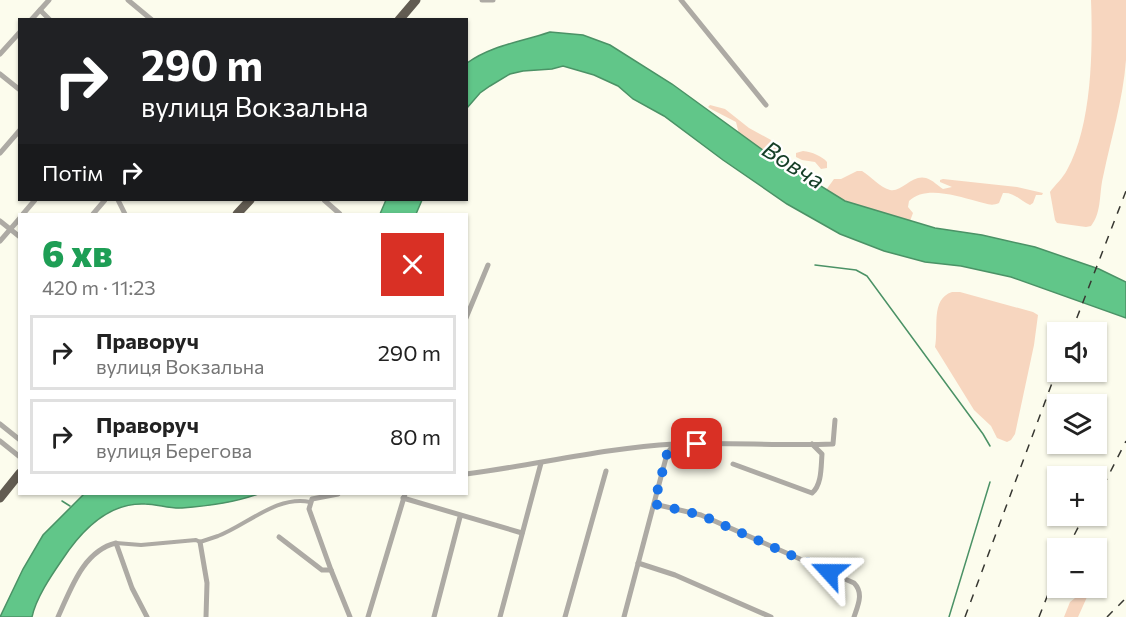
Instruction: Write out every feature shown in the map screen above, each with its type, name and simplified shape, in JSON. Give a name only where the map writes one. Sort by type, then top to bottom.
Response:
[{"type":"highway","points":[[401,18],[416,0]]},
{"type":"highway","points":[[238,213],[249,201]]},
{"type":"highway","points":[[0,498],[18,476]]},
{"type":"street","points":[[33,18],[49,0]]},
{"type":"street","points":[[128,0],[150,18]]},
{"type":"street","points":[[482,0],[493,0]]},
{"type":"street","points":[[681,0],[766,105]]},
{"type":"street","points":[[40,10],[49,18]]},
{"type":"street","points":[[0,54],[18,34]]},
{"type":"street","points":[[0,74],[18,88]]},
{"type":"street","points":[[0,153],[18,132]]},
{"type":"street","points":[[23,213],[34,201]]},
{"type":"street","points":[[94,213],[104,201]]},
{"type":"street","points":[[325,201],[339,213]]},
{"type":"street","points":[[0,241],[18,220]]},
{"type":"street","points":[[0,221],[18,235]]},
{"type":"street","points":[[468,313],[488,265]]},
{"type":"street","points":[[468,474],[541,463],[574,455],[674,444],[833,444],[835,420]]},
{"type":"street","points":[[0,424],[18,439],[7,447]]},
{"type":"street","points":[[0,441],[18,455]]},
{"type":"street","points":[[624,617],[667,454],[674,444]]},
{"type":"street","points":[[733,464],[812,493],[816,490],[819,480],[822,454],[812,444]]},
{"type":"street","points":[[500,617],[541,463]]},
{"type":"street","points":[[565,617],[606,471]]},
{"type":"street","points":[[317,495],[311,500],[309,509],[350,617]]},
{"type":"street","points":[[58,617],[77,577],[94,553],[101,548],[116,543],[141,545],[196,540],[200,542],[219,536],[247,520],[284,504],[334,495]]},
{"type":"street","points":[[368,617],[404,496],[460,517],[522,533]]},
{"type":"street","points":[[654,504],[701,515],[850,581],[858,587],[860,597],[854,617]]},
{"type":"street","points":[[434,617],[460,517]]},
{"type":"street","points":[[279,537],[322,570],[331,570]]},
{"type":"street","points":[[200,542],[207,583],[206,617]]},
{"type":"street","points":[[116,543],[132,588],[147,617]]},
{"type":"street","points":[[638,563],[675,574],[771,617]]},
{"type":"shaded area","points":[[1091,0],[1126,0],[1126,60],[1099,209],[1095,221],[1091,226],[1086,227],[1057,223],[1050,192],[1067,170],[1082,132],[1091,64]]},
{"type":"shaded area","points":[[550,32],[583,35],[610,45],[672,84],[764,151],[845,201],[935,228],[982,235],[1035,247],[1099,269],[1126,282],[1126,318],[1011,277],[961,266],[925,262],[884,251],[840,234],[787,204],[664,116],[633,99],[618,86],[594,75],[563,66],[510,74],[480,93],[468,107],[468,62],[497,48]]},
{"type":"shaded area","points":[[710,105],[725,109],[749,128],[771,140],[780,151],[778,160],[739,134],[736,122],[708,107]]},
{"type":"shaded area","points":[[803,151],[822,158],[827,162],[827,168],[821,169],[815,162],[796,157],[796,153]]},
{"type":"shaded area","points":[[862,171],[890,190],[898,189],[921,177],[931,180],[943,189],[952,187],[940,182],[943,179],[1017,187],[1043,193],[1036,195],[1030,205],[1007,193],[1003,193],[999,203],[993,205],[941,193],[924,194],[909,201],[908,207],[913,213],[910,221],[845,201],[826,190],[834,179],[841,179]]},
{"type":"shaded area","points":[[386,201],[422,201],[416,213],[380,213]]},
{"type":"shaded area","points":[[952,292],[960,292],[1038,315],[1015,434],[1007,442],[997,438],[991,426],[974,410],[935,347],[938,308],[945,296]]},
{"type":"shaded area","points":[[83,495],[255,495],[230,502],[192,507],[132,505],[107,513],[87,529],[70,549],[44,587],[32,617],[0,617],[23,569],[43,535]]},
{"type":"shaded area","points":[[1075,598],[1087,598],[1078,617],[1064,617],[1070,602]]},
{"type":"waterway","points":[[815,265],[856,270],[867,276],[990,446]]},
{"type":"waterway","points":[[949,617],[990,482]]},
{"type":"waterway","points":[[62,501],[70,506]]},
{"type":"railway","points":[[1075,322],[1126,191]]},
{"type":"railway","points":[[965,617],[1052,382]]},
{"type":"railway","points":[[1107,478],[1126,441]]},
{"type":"railway","points":[[1073,538],[1079,526]]},
{"type":"railway","points":[[1039,617],[1047,597]]},
{"type":"railway","points":[[1107,617],[1126,598]]},
{"type":"route","points":[[697,444],[674,444],[667,454],[654,504],[701,515],[829,572]]},
{"type":"water label","name":"Вовча","points":[[794,164]]}]
